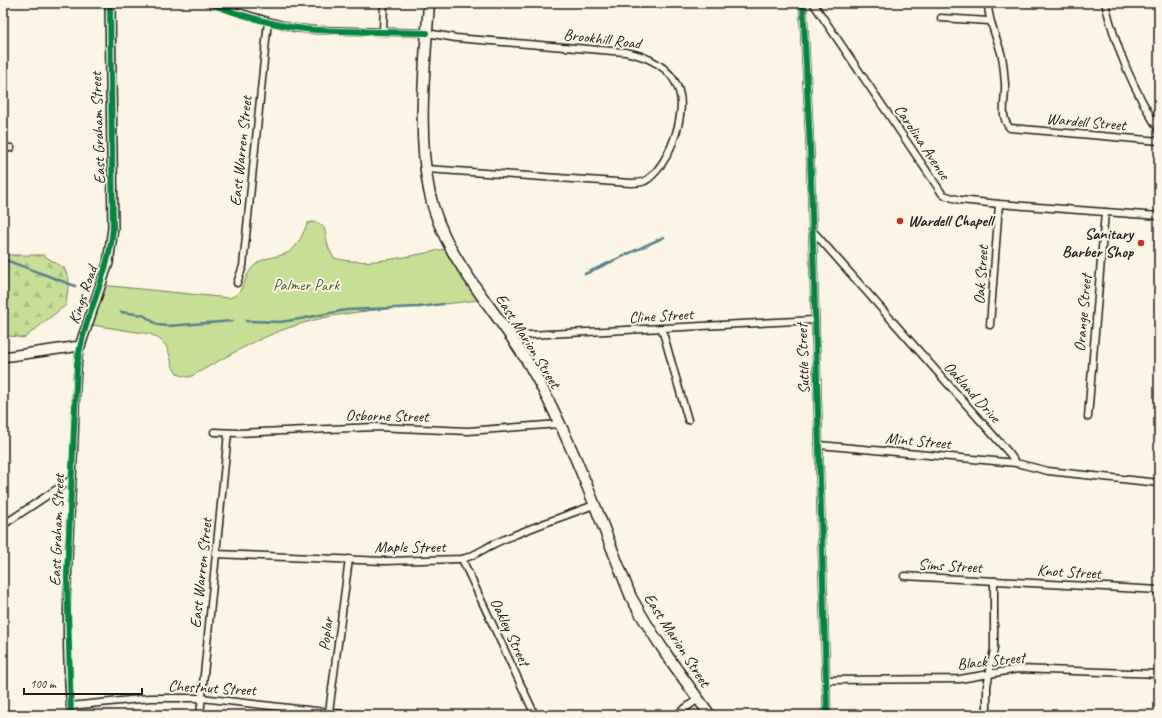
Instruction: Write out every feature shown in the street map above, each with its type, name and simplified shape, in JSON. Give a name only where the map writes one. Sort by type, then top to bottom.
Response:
[{"type":"main road","name":"East Marion Street","points":[[429,3],[424,101],[426,169],[429,191],[444,235],[462,267],[529,365],[559,424],[631,597],[641,616],[663,650],[710,715]]},
{"type":"street","name":"East Graham Street","points":[[110,3],[114,202],[110,253]]},
{"type":"street","name":"Brookhill Road","points":[[208,3],[294,28],[427,33],[456,38],[639,54],[661,65],[679,89],[681,105],[679,122],[665,160],[649,178],[639,183],[426,169]]},
{"type":"street","points":[[383,31],[384,3]]},
{"type":"street","name":"Suttle Street","points":[[803,3],[810,147],[827,715]]},
{"type":"street","name":"Carolina Avenue","points":[[813,3],[941,192],[951,198],[999,204],[1159,216]]},
{"type":"street","points":[[1105,3],[1123,61],[1139,97],[1159,130]]},
{"type":"street","points":[[941,18],[989,21],[988,6]]},
{"type":"street","name":"East Warren Street","points":[[237,283],[243,266],[268,21]]},
{"type":"street","name":"Wardell Street","points":[[989,21],[1002,56],[1005,90],[1004,117],[1006,124],[1010,128],[1159,141]]},
{"type":"street","points":[[3,148],[11,148]]},
{"type":"street","name":"Oak Street","points":[[990,325],[999,204]]},
{"type":"street","name":"Orange Street","points":[[1088,417],[1105,212]]},
{"type":"street","name":"Oakland Drive","points":[[812,230],[1009,452],[1016,463]]},
{"type":"street","name":"Kings Road","points":[[3,357],[80,346],[110,253]]},
{"type":"street","name":"Cline Street","points":[[510,336],[815,320]]},
{"type":"street","points":[[662,329],[688,420]]},
{"type":"street","name":"East Graham Street","points":[[70,715],[67,575],[75,391],[80,346]]},
{"type":"street","name":"Osborne Street","points":[[214,432],[228,433],[375,427],[468,431],[559,424]]},
{"type":"street","name":"East Warren Street","points":[[200,715],[228,433]]},
{"type":"street","name":"Mint Street","points":[[819,445],[1016,463]]},
{"type":"street","points":[[1016,463],[1048,471],[1159,483]]},
{"type":"street","points":[[3,525],[72,479]]},
{"type":"street","name":"Maple Street","points":[[216,554],[349,559],[462,559],[470,557],[504,539],[594,505]]},
{"type":"street","name":"Poplar","points":[[329,712],[349,559]]},
{"type":"street","name":"Oakley Street","points":[[462,559],[535,715]]},
{"type":"street","name":"Sims Street","points":[[904,576],[994,581]]},
{"type":"street","points":[[987,715],[987,686],[994,649],[994,581]]},
{"type":"street","name":"Knot Street","points":[[994,581],[1159,590]]},
{"type":"street","name":"Black Street","points":[[826,680],[960,679],[1018,669],[1159,674]]},
{"type":"street","name":"Chestnut Street","points":[[70,706],[150,698],[202,698],[352,715]]},
{"type":"street","points":[[676,715],[698,699]]},
{"type":"green space","name":"Palmer Park","points":[[308,223],[318,223],[324,228],[328,248],[334,258],[348,261],[362,262],[393,259],[451,248],[484,299],[368,311],[322,318],[285,329],[257,341],[190,377],[183,376],[175,371],[166,346],[152,335],[86,324],[101,285],[229,298],[235,296],[242,288],[248,274],[255,265],[263,260],[289,252],[298,243]]},
{"type":"green space","points":[[3,252],[8,255],[43,255],[64,268],[69,279],[66,305],[24,338],[3,335]]},
{"type":"waterway","points":[[585,274],[664,237]]},
{"type":"waterway","points":[[3,259],[75,286]]},
{"type":"waterway","points":[[246,321],[280,322],[346,310],[420,307],[443,304]]},
{"type":"waterway","points":[[121,312],[143,315],[158,325],[168,326],[233,321]]},
{"type":"cycle path","points":[[71,715],[67,575],[77,365],[80,348],[107,263],[113,228],[110,3]]},
{"type":"cycle path","points":[[208,3],[262,21],[304,29],[427,33]]},
{"type":"cycle path","points":[[803,3],[810,147],[827,715]]},
{"type":"place","name":"Wardell Chapell","points":[[900,221]]},
{"type":"place","name":"Sanitary Barber Shop","points":[[1141,243]]}]
